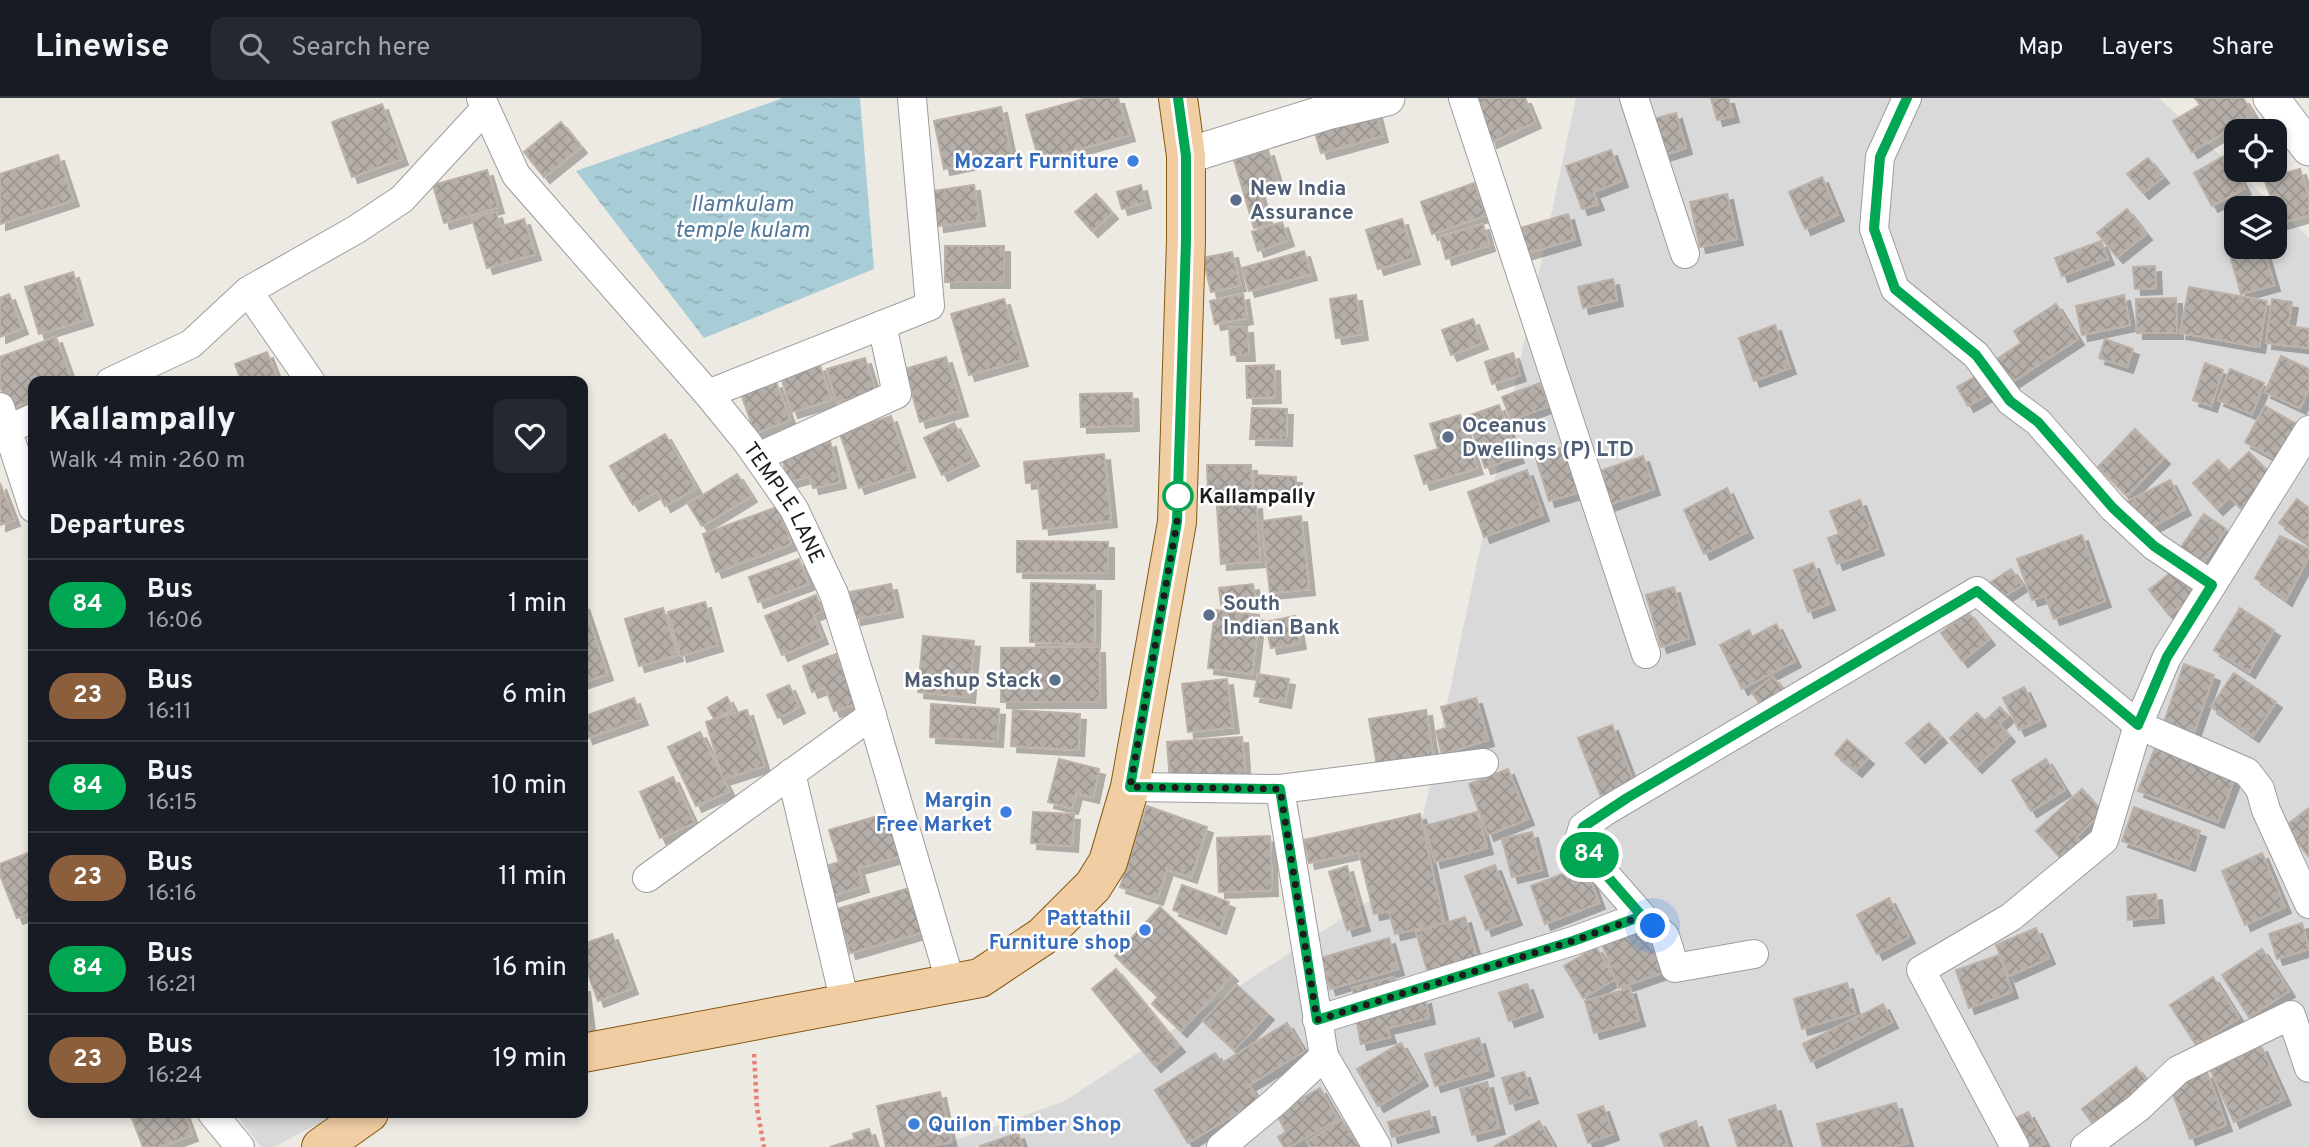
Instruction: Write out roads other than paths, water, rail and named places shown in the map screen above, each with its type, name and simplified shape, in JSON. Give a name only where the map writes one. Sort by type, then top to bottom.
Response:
[{"type":"main road","points":[[588,1052],[980,978],[1043,936],[1093,886],[1108,862],[1130,787],[1177,522],[1186,241],[1186,156],[1178,98]]},
{"type":"main road","points":[[321,1147],[362,1118]]},
{"type":"street","points":[[708,394],[930,306],[912,98]]},
{"type":"street","points":[[1186,156],[1327,112],[1387,98]]},
{"type":"street","points":[[1463,98],[1646,654]]},
{"type":"street","points":[[1634,98],[1685,254]]},
{"type":"street","points":[[1907,98],[1880,157],[1874,229],[1895,289],[1976,355],[2010,401],[2038,422],[2113,508],[2154,546],[2212,585]]},
{"type":"street","points":[[2271,98],[2309,148]]},
{"type":"street","points":[[123,376],[191,344],[248,291],[357,229],[402,199],[483,104]]},
{"type":"street","name":"TEMPLE LANE","points":[[483,104],[516,175],[708,394],[758,457],[793,509],[834,594],[951,984]]},
{"type":"street","points":[[248,291],[308,376]]},
{"type":"street","points":[[758,457],[897,394],[882,325]]},
{"type":"street","points":[[10,422],[28,489]]},
{"type":"street","points":[[2015,1147],[1921,970],[2011,917],[2104,840],[2138,725],[2167,657],[2309,430]]},
{"type":"street","points":[[1754,954],[1675,968],[1665,936],[1642,916],[1578,843],[1583,827],[1615,805],[1977,591],[2138,725],[2246,772],[2260,789],[2266,810],[2309,904]]},
{"type":"street","points":[[646,878],[872,715]]},
{"type":"street","points":[[1130,787],[1280,789],[1483,763]]},
{"type":"street","points":[[791,773],[845,1003]]},
{"type":"street","points":[[1280,789],[1324,1056],[1377,1147]]},
{"type":"street","points":[[1317,1020],[1573,941],[1642,916]]},
{"type":"street","points":[[2085,1147],[2138,1108],[2178,1070],[2291,1015],[2309,1068]]},
{"type":"street","points":[[1221,1147],[1324,1056]]},
{"type":"street","points":[[216,1118],[240,1147]]},
{"type":"water","name":"Ilamkulam temple kulam","points":[[783,98],[860,98],[874,269],[704,338],[576,171]]},
{"type":"place","name":"Mozart Furniture","points":[[1133,161]]},
{"type":"place","name":"New India Assurance","points":[[1236,200]]},
{"type":"place","name":"Oceanus Dwellings (P) LTD","points":[[1448,437]]},
{"type":"place","name":"Kallampally","points":[[1178,496]]},
{"type":"place","name":"South Indian Bank","points":[[1209,615]]},
{"type":"place","name":"Mashup Stack","points":[[1055,680]]},
{"type":"place","name":"Margin Free Market","points":[[1006,812]]},
{"type":"place","name":"Pattathil Furniture shop","points":[[1145,930]]},
{"type":"place","name":"Quilon Timber Shop","points":[[914,1124]]}]
